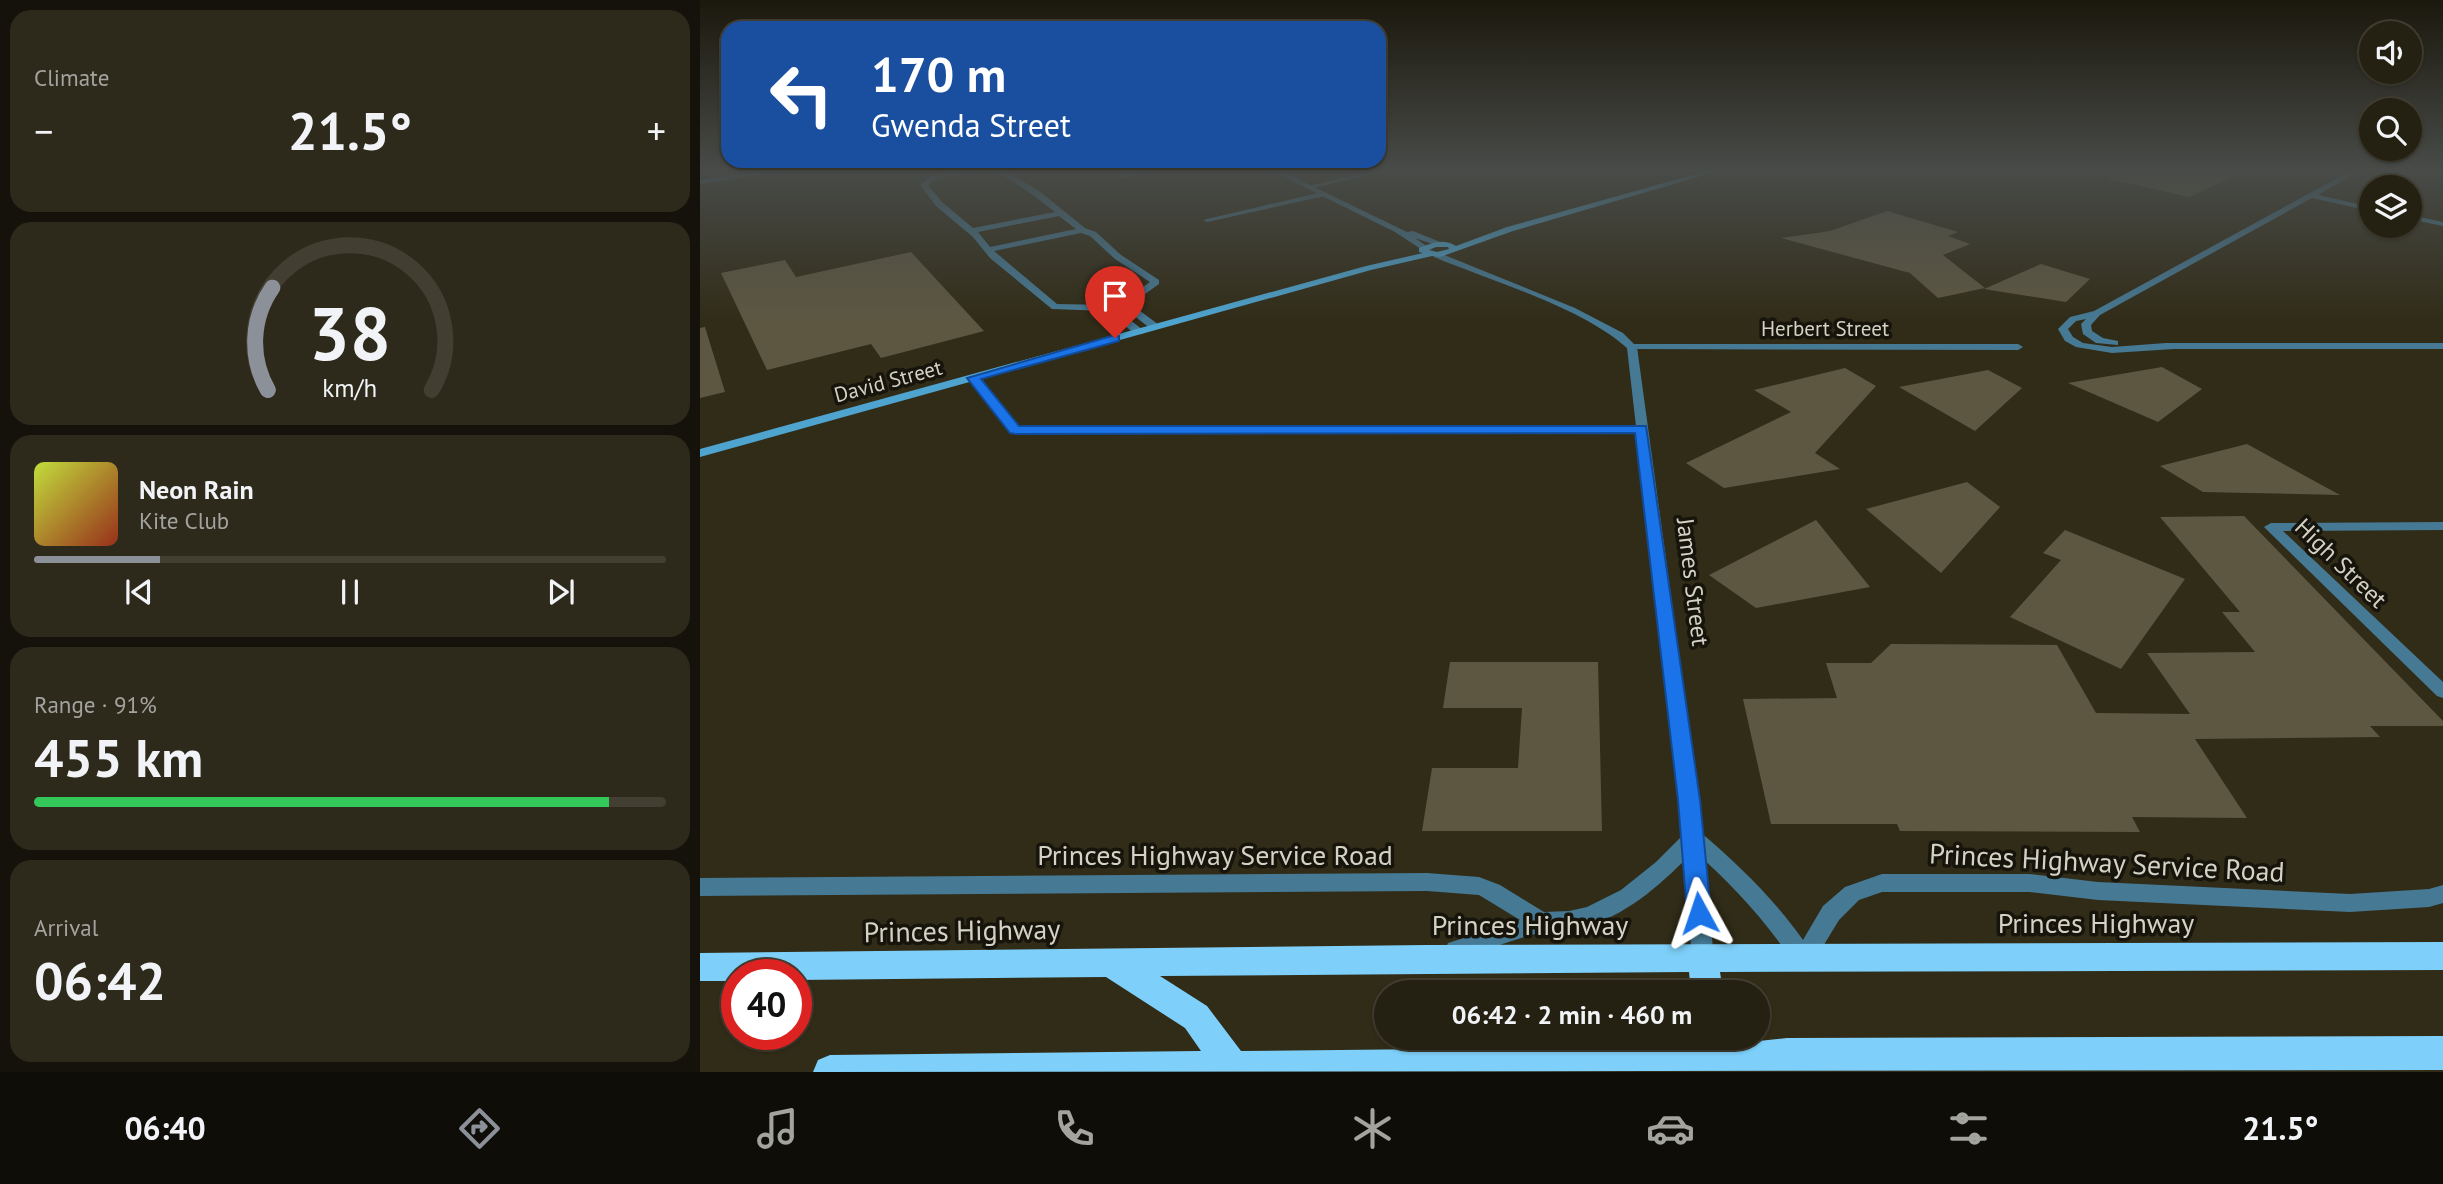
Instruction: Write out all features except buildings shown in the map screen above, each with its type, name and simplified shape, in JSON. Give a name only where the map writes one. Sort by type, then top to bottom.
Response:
[{"type":"highway","name":"Princes Highway","points":[[700,967],[1428,959],[2443,956]]},
{"type":"highway","name":"James Street","points":[[1703,959],[1706,980]]},
{"type":"highway","points":[[1110,963],[1196,1017],[1235,1070]]},
{"type":"highway","points":[[830,1072],[1320,1069],[1715,1050],[1787,1055],[2443,1053]]},
{"type":"main road","points":[[1429,251],[1442,244],[1542,220]]},
{"type":"main road","points":[[1429,251],[1454,249],[1510,229]]},
{"type":"main road","points":[[1442,244],[1454,249]]},
{"type":"main road","name":"David Street","points":[[700,453],[1429,251]]},
{"type":"street","points":[[958,220],[1055,307],[1110,308],[1125,303],[1156,281],[1118,257],[1093,234],[1082,230],[1070,220]]},
{"type":"street","points":[[971,231],[1026,220]]},
{"type":"street","points":[[1377,220],[1442,244]]},
{"type":"street","points":[[2100,341],[2086,330],[2090,319],[2098,313],[2267,220]]},
{"type":"street","points":[[2424,220],[2443,224]]},
{"type":"street","points":[[989,250],[1082,230]]},
{"type":"street","points":[[1398,230],[1429,251],[1483,271],[1625,338],[1632,347]]},
{"type":"street","points":[[1454,249],[1483,271]]},
{"type":"street","points":[[1125,303],[1155,327]]},
{"type":"street","points":[[1110,308],[1139,332]]},
{"type":"street","points":[[2098,313],[2073,319],[2063,329],[2069,340],[2081,346],[2106,350],[2174,346],[2443,346]]},
{"type":"street","points":[[2081,346],[2100,341],[2174,346]]},
{"type":"street","name":"Herbert Street","points":[[1632,347],[2018,347]]},
{"type":"street","name":"James Street","points":[[1632,347],[1693,838],[1703,959]]},
{"type":"street","points":[[973,378],[1015,430],[1642,429]]},
{"type":"street","name":"High Street","points":[[2443,526],[2271,527],[2443,692]]},
{"type":"street","points":[[1428,959],[1545,922],[1589,915],[1634,893],[1662,871],[1693,838],[1728,866],[1778,920],[1802,959]]},
{"type":"street","name":"Princes Highway Service Road","points":[[700,887],[1427,882],[1484,887],[1545,922]]},
{"type":"street","name":"Princes Highway Service Road","points":[[1802,959],[1831,913],[1852,893],[1882,883],[2029,883],[2098,891],[2350,902],[2429,898],[2443,894]]},
{"type":"route","points":[[1115,338],[973,378],[1015,430],[1642,429],[1689,800],[1699,913]]}]
